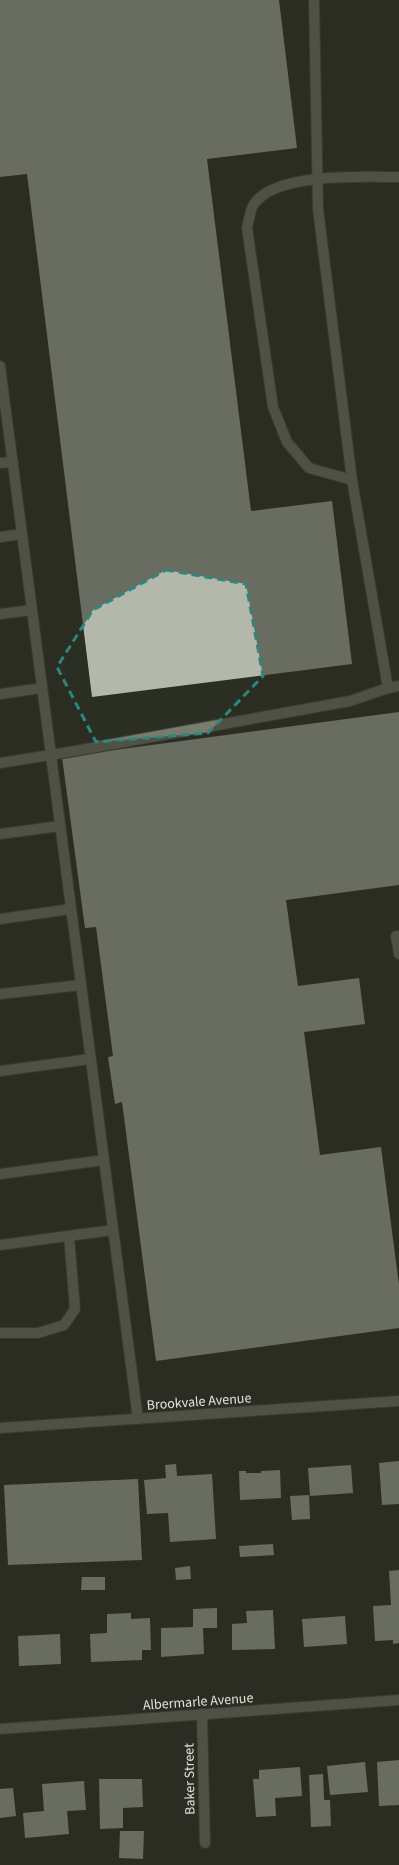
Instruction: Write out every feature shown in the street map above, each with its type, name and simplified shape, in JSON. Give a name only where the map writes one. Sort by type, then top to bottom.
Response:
[{"type":"street","points":[[314,0],[318,209],[352,480],[388,688]]},
{"type":"street","points":[[352,480],[310,468],[287,442],[273,407],[247,228],[253,204],[271,189],[318,178],[399,176]]},
{"type":"street","points":[[0,369],[138,1419]]},
{"type":"street","points":[[0,463],[13,462]]},
{"type":"street","points":[[0,537],[22,534]]},
{"type":"street","points":[[0,614],[32,610]]},
{"type":"street","points":[[0,763],[51,756],[350,701],[388,688],[399,686]]},
{"type":"street","points":[[0,694],[42,688]]},
{"type":"street","points":[[0,834],[60,826]]},
{"type":"street","points":[[0,919],[71,909]]},
{"type":"street","points":[[399,936],[396,936],[399,954]]},
{"type":"street","points":[[0,994],[81,985]]},
{"type":"street","points":[[0,1071],[90,1058]]},
{"type":"street","points":[[0,1174],[104,1160]]},
{"type":"street","points":[[0,1245],[113,1230]]},
{"type":"street","points":[[0,1333],[38,1333],[64,1325],[75,1309],[69,1236]]},
{"type":"street","name":"Brookvale Avenue","points":[[0,1428],[399,1402]]},
{"type":"street","name":"Albermarle Avenue","points":[[0,1729],[399,1700]]},
{"type":"street","name":"Baker Street","points":[[202,1714],[205,1843]]},
{"type":"highlighted area","points":[[166,570],[246,584],[263,676],[208,733],[96,742],[57,667],[93,610]]},
{"type":"building","points":[[0,0],[279,0],[297,148],[207,159],[251,511],[332,501],[352,664],[92,697],[27,174],[0,177]]},
{"type":"building","points":[[399,712],[399,885],[286,900],[298,986],[359,978],[365,1024],[304,1032],[320,1155],[381,1147],[399,1285],[399,1328],[156,1361],[122,1102],[115,1104],[108,1057],[113,1056],[96,927],[85,928],[62,757]]},
{"type":"building","points":[[399,1461],[399,1504],[382,1505],[379,1463]]},
{"type":"building","points":[[176,1464],[177,1476],[212,1474],[216,1539],[170,1542],[168,1513],[147,1514],[144,1480],[166,1478],[165,1465]]},
{"type":"building","points":[[351,1465],[353,1493],[310,1496],[308,1468]]},
{"type":"building","points":[[280,1470],[281,1498],[240,1500],[239,1471],[246,1471],[246,1473],[261,1473],[261,1471]]},
{"type":"building","points":[[138,1479],[142,1560],[8,1565],[4,1485]]},
{"type":"building","points":[[309,1495],[310,1519],[292,1520],[290,1496]]},
{"type":"building","points":[[273,1544],[274,1555],[240,1557],[239,1546]]},
{"type":"building","points":[[190,1566],[191,1579],[176,1580],[175,1568]]},
{"type":"building","points":[[399,1570],[399,1643],[393,1644],[393,1640],[375,1641],[373,1606],[391,1605],[389,1571]]},
{"type":"building","points":[[82,1577],[105,1577],[105,1590],[81,1590]]},
{"type":"building","points":[[217,1608],[217,1628],[203,1628],[204,1654],[161,1657],[161,1628],[193,1627],[193,1609]]},
{"type":"building","points":[[273,1610],[275,1649],[232,1650],[232,1624],[247,1623],[246,1611]]},
{"type":"building","points":[[131,1613],[131,1619],[150,1618],[151,1650],[142,1650],[142,1660],[91,1662],[90,1634],[107,1633],[107,1614]]},
{"type":"building","points":[[345,1616],[347,1644],[304,1647],[302,1619]]},
{"type":"building","points":[[60,1634],[61,1664],[19,1666],[18,1636]]},
{"type":"building","points":[[399,1760],[399,1805],[379,1806],[377,1762]]},
{"type":"building","points":[[365,1762],[368,1792],[330,1795],[327,1766]]},
{"type":"building","points":[[300,1767],[302,1796],[275,1798],[276,1816],[256,1817],[253,1779],[259,1779],[259,1770]]},
{"type":"building","points":[[323,1774],[324,1800],[330,1800],[331,1826],[311,1827],[309,1775]]},
{"type":"building","points":[[99,1779],[142,1779],[143,1807],[123,1808],[123,1828],[100,1829]]},
{"type":"building","points":[[84,1781],[86,1810],[67,1811],[69,1834],[25,1838],[23,1813],[44,1811],[42,1784]]},
{"type":"building","points":[[13,1788],[16,1816],[0,1818],[0,1789]]},
{"type":"building","points":[[120,1831],[144,1831],[143,1859],[119,1858]]}]
